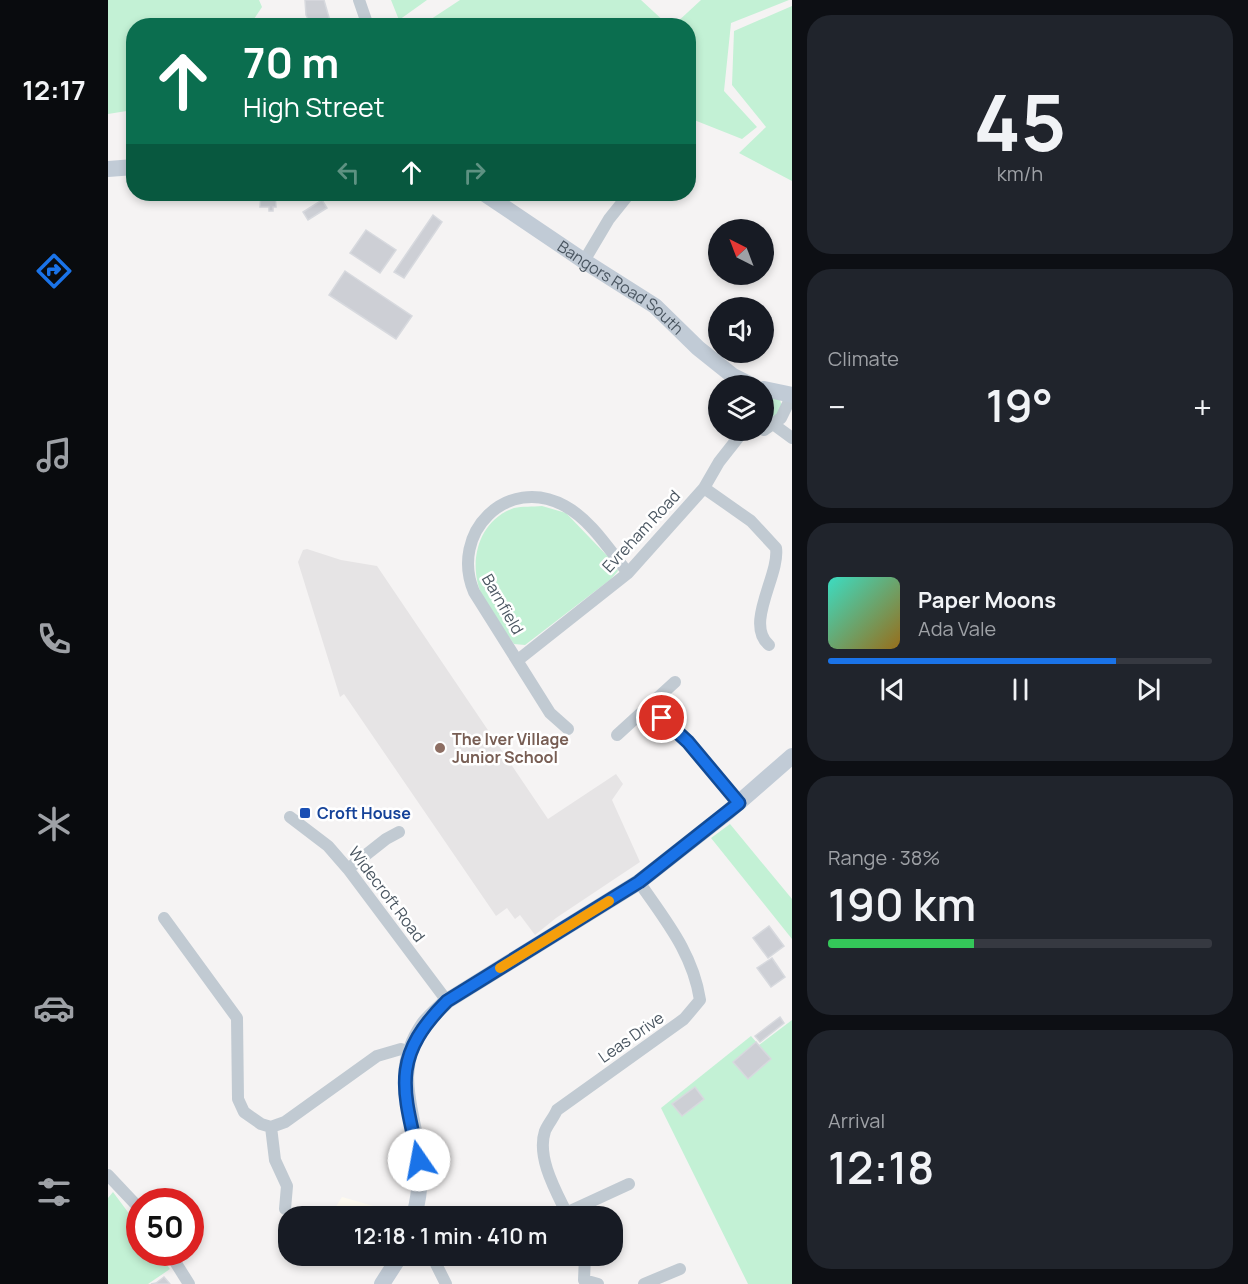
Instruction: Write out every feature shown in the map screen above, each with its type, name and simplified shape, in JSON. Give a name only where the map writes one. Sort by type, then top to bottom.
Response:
[{"type":"main road","points":[[108,169],[126,168]]},
{"type":"main road","name":"Bangors Road South","points":[[495,201],[655,306],[727,375]]},
{"type":"main road","points":[[774,391],[792,395]]},
{"type":"main road","points":[[416,1206],[420,1190],[419,1160],[407,1105],[405,1072],[410,1053],[424,1024],[447,1001],[639,882],[739,803],[792,756]]},
{"type":"main road","points":[[382,1284],[394,1266]]},
{"type":"street","points":[[359,0],[365,18]]},
{"type":"street","points":[[584,261],[609,219],[623,201]]},
{"type":"street","points":[[774,423],[781,418],[792,395]]},
{"type":"street","points":[[774,431],[792,438]]},
{"type":"street","name":"Evreham Road","points":[[518,660],[628,573],[704,488],[734,441]]},
{"type":"street","points":[[704,488],[751,521],[777,548],[776,567],[760,609],[762,634],[769,645]]},
{"type":"street","name":"Barnfield","points":[[568,729],[550,713],[474,592],[467,572],[470,541],[484,518],[498,506],[510,501],[536,498],[564,505],[592,530],[628,573]]},
{"type":"street","points":[[617,735],[675,682]]},
{"type":"street","points":[[649,706],[688,742],[739,803]]},
{"type":"street","name":"Widecroft Road","points":[[290,818],[328,846],[348,869],[447,1001]]},
{"type":"street","points":[[348,869],[386,839],[399,832]]},
{"type":"street","name":"Leas Drive","points":[[563,1206],[544,1159],[543,1146],[546,1131],[557,1110],[684,1019],[700,1000],[697,979],[686,950],[639,882]]},
{"type":"street","points":[[164,918],[237,1018],[238,1099],[244,1112],[261,1124],[272,1127],[285,1122],[377,1056],[401,1049],[410,1053]]},
{"type":"street","points":[[272,1127],[275,1160],[287,1186],[285,1206]]},
{"type":"street","points":[[108,1175],[126,1194]]},
{"type":"street","name":"Leas Drive","points":[[585,1206],[629,1184]]},
{"type":"street","points":[[177,1266],[189,1284]]},
{"type":"street","points":[[437,1266],[446,1284]]},
{"type":"street","points":[[584,1266],[583,1282],[598,1284]]},
{"type":"street","points":[[644,1284],[680,1269]]},
{"type":"shaded area","name":"The Iver Village Junior School","points":[[307,549],[341,560],[377,566],[548,819],[616,774],[623,784],[612,800],[640,862],[556,918],[535,935],[520,915],[515,919],[507,908],[496,916],[344,694],[340,697],[298,562],[303,550]]},
{"type":"shaded area","points":[[342,1197],[373,1206],[336,1206]]},
{"type":"green space","points":[[108,0],[259,0],[262,7],[255,18],[126,18],[126,111],[108,114]]},
{"type":"green space","points":[[391,0],[427,0],[402,18],[398,18]]},
{"type":"green space","points":[[460,0],[641,0],[660,18],[433,18]]},
{"type":"green space","points":[[701,0],[789,0],[731,23],[724,91],[757,127],[742,139],[696,121],[696,18],[682,18]]},
{"type":"green space","points":[[792,6],[792,181],[739,153],[766,127],[732,85],[734,31]]},
{"type":"green space","points":[[774,398],[780,400],[783,410],[774,419]]},
{"type":"green space","points":[[542,506],[566,513],[616,565],[618,571],[611,579],[525,645],[514,644],[483,598],[478,585],[476,558],[484,533],[501,514],[514,508]]},
{"type":"green space","points":[[730,824],[792,899],[792,939],[711,838]]},
{"type":"green space","points":[[792,1020],[792,1284],[748,1284],[661,1108],[751,1036],[759,1045]]},
{"type":"green space","points":[[113,1192],[126,1210],[126,1266],[168,1266],[170,1269],[148,1284],[108,1284],[108,1198]]},
{"type":"building","points":[[305,0],[324,0],[329,18],[308,18]]},
{"type":"building","points":[[260,201],[276,201],[276,207],[273,207],[273,211],[269,211],[269,207],[260,207]]},
{"type":"building","points":[[320,201],[327,208],[308,220],[303,212]]},
{"type":"building","points":[[433,215],[442,222],[404,278],[394,272]]},
{"type":"building","points":[[366,230],[396,250],[380,273],[350,253]]},
{"type":"building","points":[[345,271],[412,316],[396,339],[329,295]]},
{"type":"building","points":[[769,926],[784,946],[768,958],[753,938]]},
{"type":"building","points":[[772,958],[785,977],[771,987],[757,968]]},
{"type":"building","points":[[780,1017],[784,1023],[760,1042],[755,1036]]},
{"type":"building","points":[[756,1042],[771,1059],[748,1079],[733,1062]]},
{"type":"building","points":[[695,1087],[704,1099],[682,1116],[672,1104]]},
{"type":"building","points":[[164,1277],[170,1284],[151,1284],[156,1283]]},
{"type":"slow traffic","points":[[500,968],[609,901]]},
{"type":"place","name":"The Iver Village Junior School","points":[[440,748]]},
{"type":"place","name":"Croft House","points":[[305,813]]},
{"type":"route","points":[[419,1160],[407,1105],[405,1072],[410,1053],[424,1024],[447,1001],[639,882],[739,803],[688,742],[662,718]]}]
